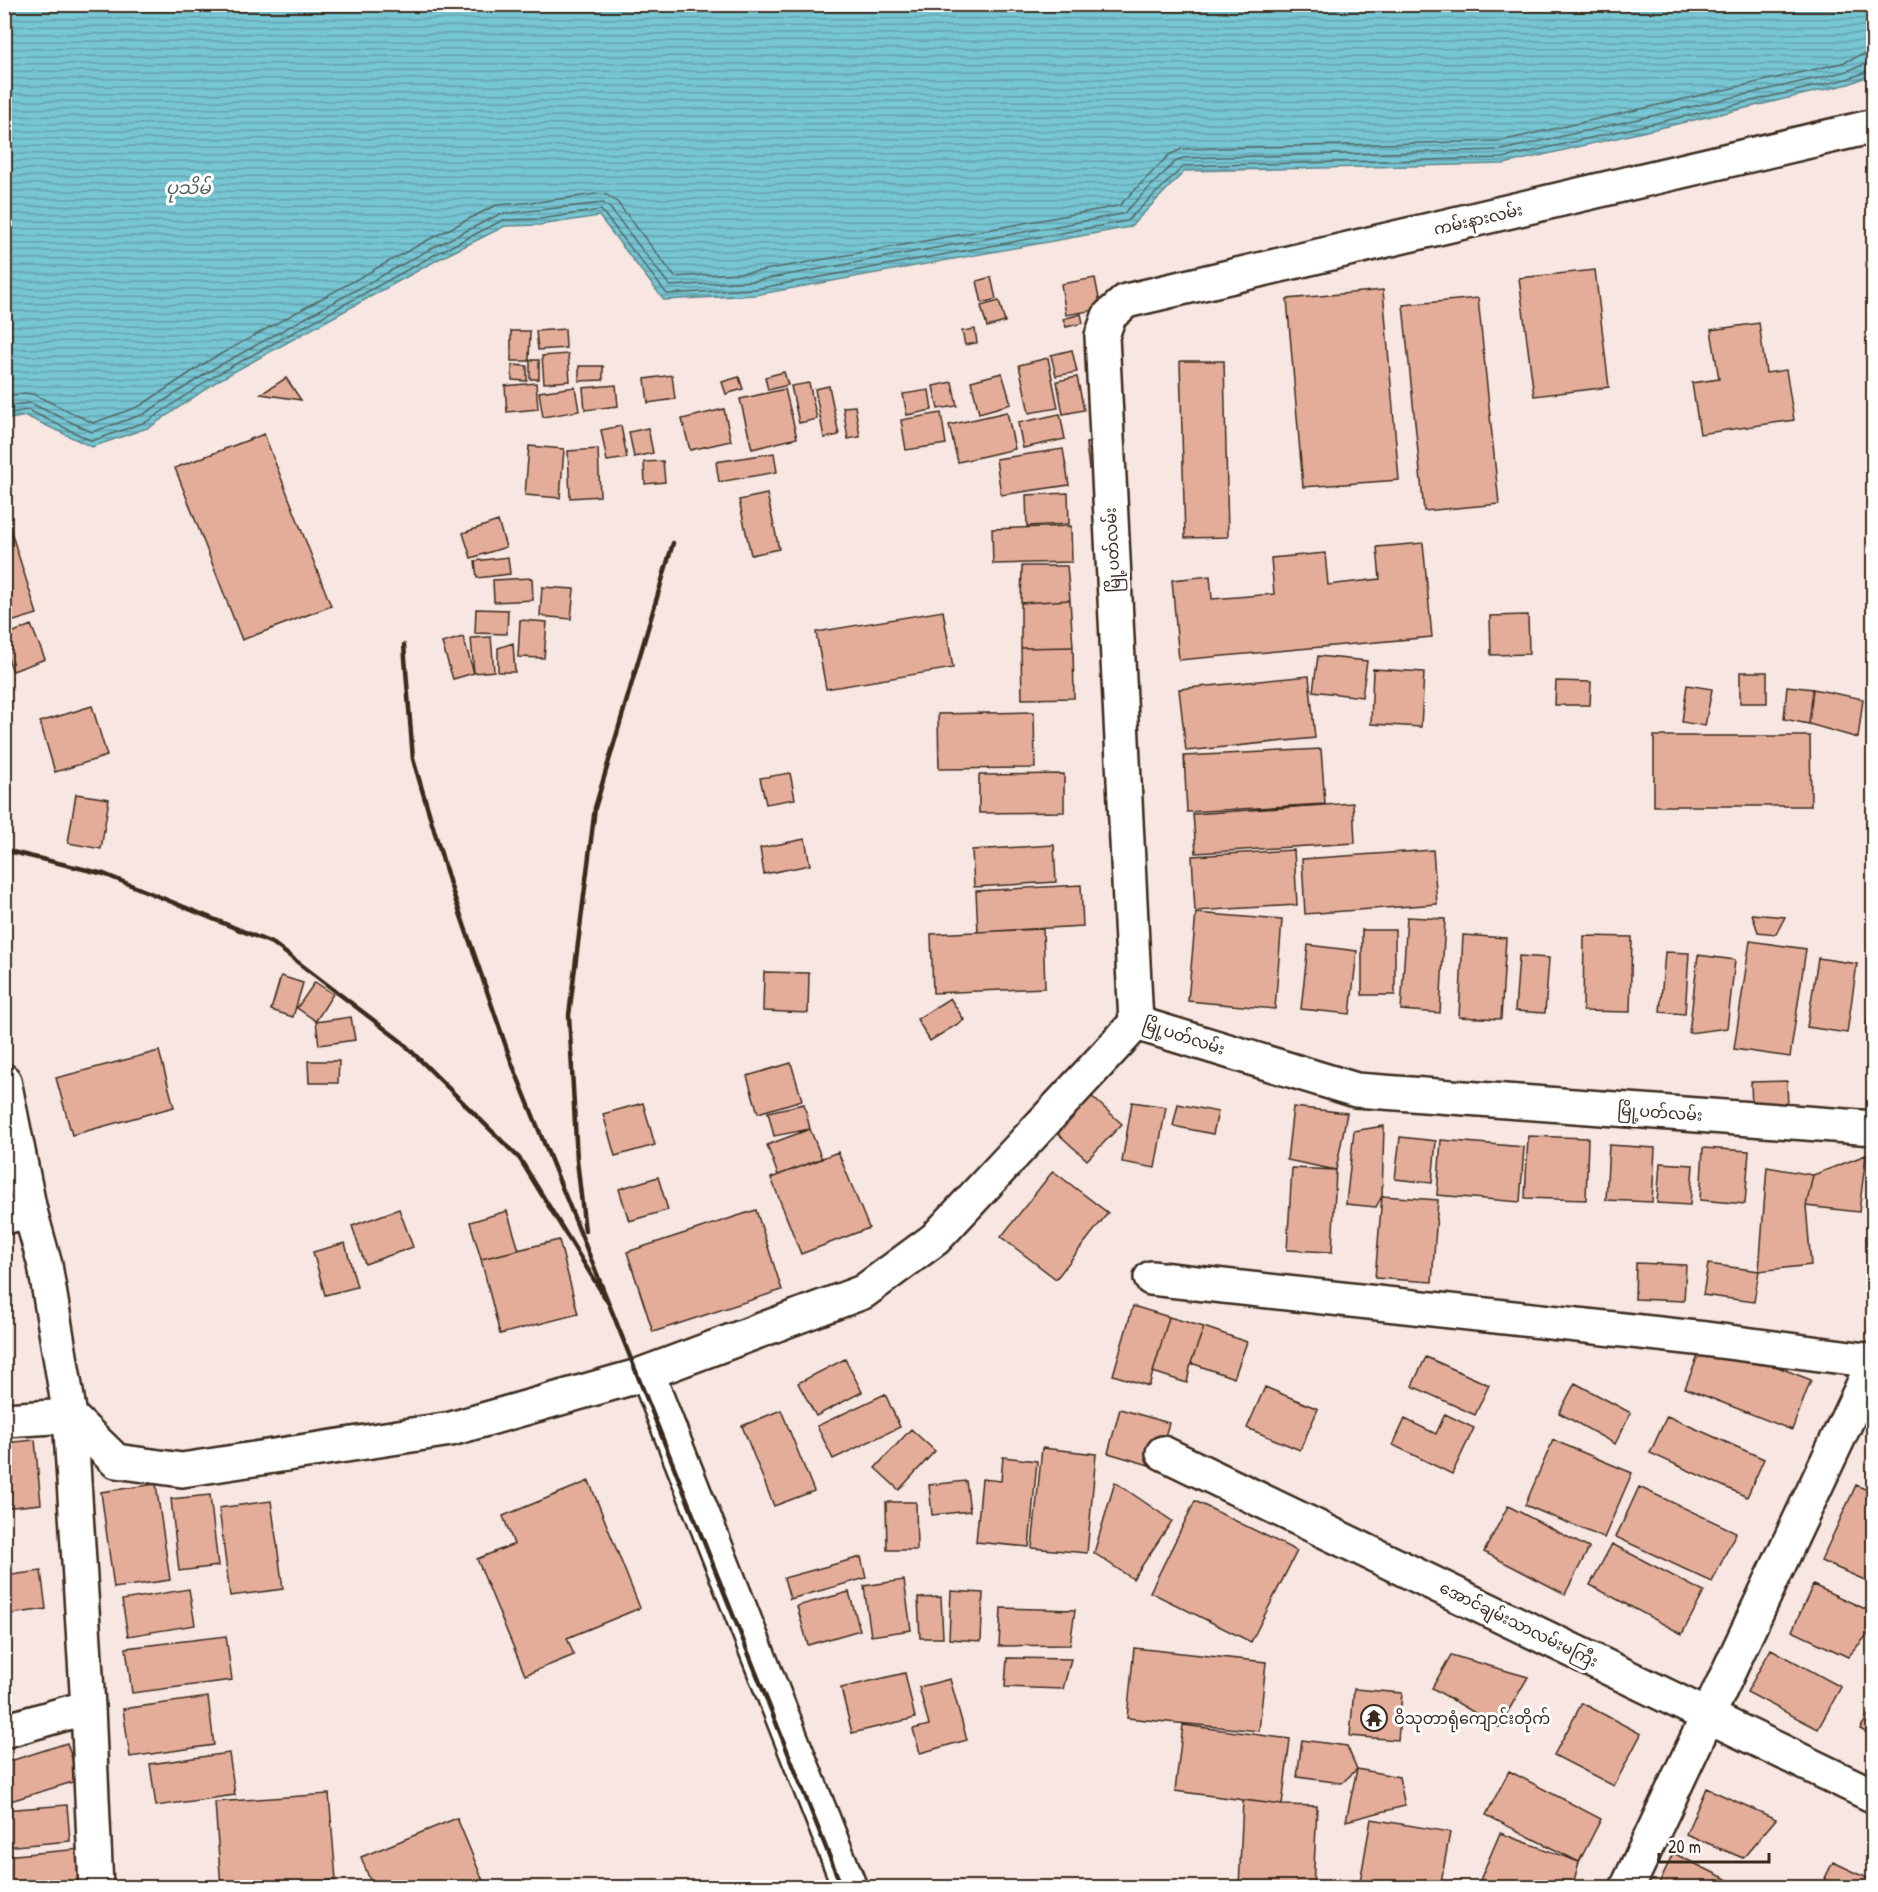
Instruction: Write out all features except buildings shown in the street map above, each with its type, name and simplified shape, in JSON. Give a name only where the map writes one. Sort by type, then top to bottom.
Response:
[{"type":"street","name":"ကမ်းနားလမ်း","points":[[1102,336],[1109,316],[1126,301],[1874,126]]},
{"type":"street","name":"မြို့ပတ်လမ်း","points":[[1102,336],[1136,1023],[1356,1090],[1874,1128]]},
{"type":"street","points":[[4,1420],[70,1416],[116,1461],[182,1470],[451,1429],[647,1373],[863,1292],[935,1239],[1136,1023]]},
{"type":"street","points":[[4,1081],[17,1214],[45,1265],[70,1416],[88,1707],[96,1887]]},
{"type":"street","points":[[1151,1278],[1693,1337],[1874,1362],[1627,1887]]},
{"type":"street","points":[[647,1373],[850,1887]]},
{"type":"street","name":"အောင်ချမ်းသာလမ်းမကြီး","points":[[1163,1453],[1874,1796]]},
{"type":"street","points":[[4,1731],[88,1707]]},
{"type":"water","name":"ပုသိမ်","points":[[1873,4],[1873,74],[1849,84],[1504,164],[1185,171],[1130,227],[755,295],[664,300],[599,216],[540,225],[505,226],[439,259],[219,380],[150,427],[92,447],[26,416],[5,420],[5,5]]},
{"type":"railway","points":[[585,1231],[577,1160],[569,1015],[595,808],[673,543]]},
{"type":"railway","points":[[4,850],[104,874],[274,944],[402,1042],[520,1159],[609,1304],[511,1061],[450,884],[413,759],[404,645]]},
{"type":"railway","points":[[609,1304],[842,1888]]},
{"type":"place","name":"ဝိသုတာရုံကျောင်းတိုက်","points":[[1374,1718]]}]
